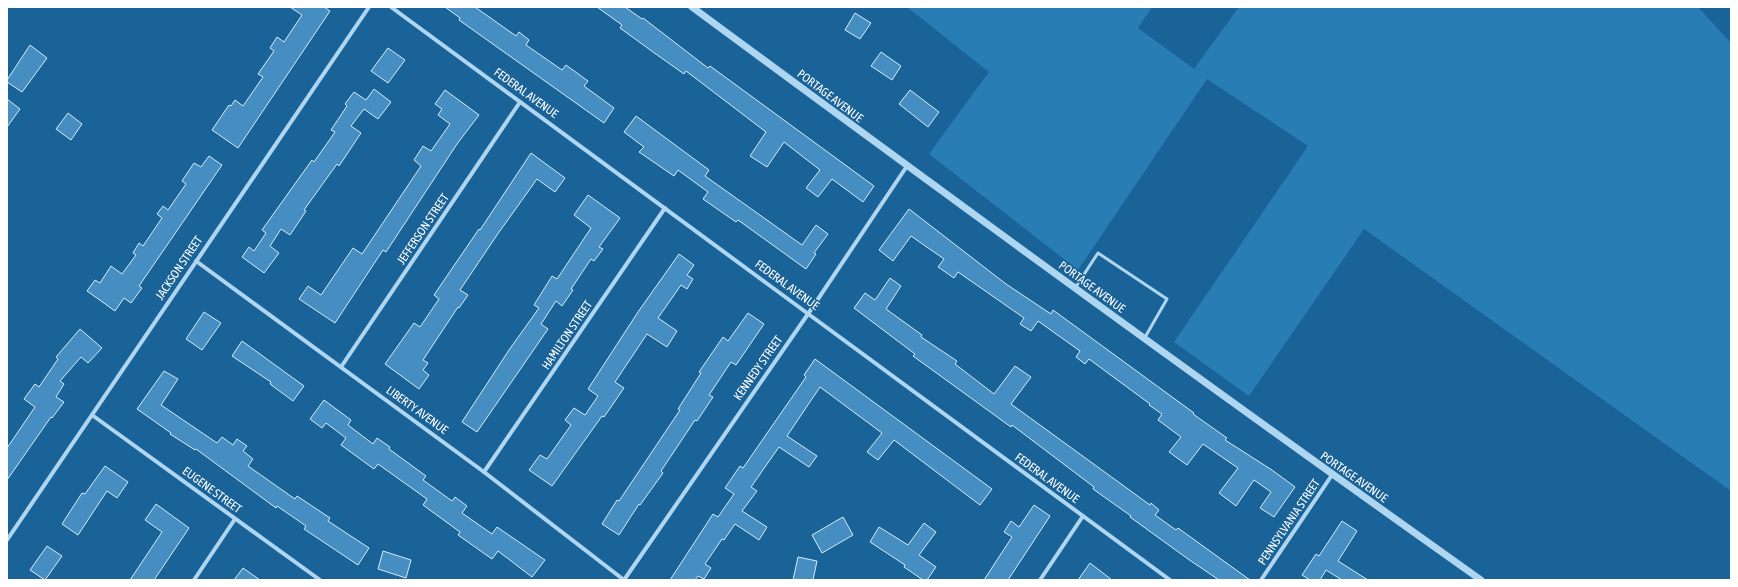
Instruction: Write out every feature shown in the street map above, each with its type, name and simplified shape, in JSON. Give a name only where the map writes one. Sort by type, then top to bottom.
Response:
[{"type":"street","name":"JACKSON STREET","points":[[7,540],[369,7]]},
{"type":"street","name":"FEDERAL AVENUE","points":[[392,7],[1170,580]]},
{"type":"street","name":"PORTAGE AVENUE","points":[[692,7],[1144,339],[1332,475],[1482,580]]},
{"type":"street","name":"JEFFERSON STREET","points":[[341,367],[520,102]]},
{"type":"street","name":"KENNEDY STREET","points":[[624,580],[808,314],[907,166]]},
{"type":"street","name":"HAMILTON STREET","points":[[484,472],[665,208]]},
{"type":"street","name":"LIBERTY AVENUE","points":[[196,261],[484,472],[624,580]]},
{"type":"street","name":"EUGENE STREET","points":[[92,415],[320,580]]},
{"type":"street","name":"PENNSYLVANIA STREET","points":[[1262,580],[1332,475]]},
{"type":"street","points":[[1040,580],[1083,516]]},
{"type":"street","points":[[194,580],[236,519]]},
{"type":"lane","points":[[1075,288],[1098,253],[1167,299],[1144,339]]},
{"type":"shaded area","points":[[907,7],[1152,7],[1138,28],[1194,69],[1239,7],[1698,7],[1731,43],[1731,491],[1364,229],[1249,396],[1174,342],[1308,146],[1207,79],[1078,270],[929,154],[989,72]]},
{"type":"building","points":[[290,7],[324,7],[330,11],[238,148],[212,130],[229,105],[231,106],[235,100],[243,106],[263,77],[258,74],[274,51],[270,48],[277,37],[284,42],[302,15]]},
{"type":"building","points":[[445,7],[475,7],[516,36],[519,32],[529,40],[526,45],[562,70],[566,65],[588,81],[584,86],[614,108],[604,123],[459,20],[460,18]]},
{"type":"building","points":[[597,7],[625,7],[642,19],[643,18],[708,68],[710,66],[874,186],[863,202],[832,179],[818,197],[806,188],[820,170],[784,142],[767,167],[750,156],[766,132],[686,71],[684,74],[620,28],[622,25]]},
{"type":"building","points":[[855,13],[871,23],[860,39],[845,30]]},
{"type":"building","points":[[30,45],[47,58],[22,92],[7,82],[7,80]]},
{"type":"building","points":[[388,48],[405,60],[388,83],[371,71]]},
{"type":"building","points":[[881,52],[901,66],[892,80],[871,66]]},
{"type":"building","points":[[374,89],[391,102],[378,119],[364,109],[351,126],[361,133],[339,166],[337,164],[304,210],[306,211],[290,235],[281,229],[270,246],[279,253],[264,273],[242,257],[249,247],[254,251],[266,233],[262,230],[312,160],[314,162],[335,132],[331,130],[347,106],[345,104],[354,92],[366,100]]},
{"type":"building","points":[[445,90],[479,115],[457,144],[386,252],[383,250],[335,323],[299,299],[308,286],[321,295],[353,248],[362,254],[421,166],[414,160],[423,146],[431,151],[450,124],[438,115],[442,109],[435,104]]},
{"type":"building","points":[[910,90],[939,112],[928,127],[899,104]]},
{"type":"building","points":[[7,99],[20,109],[7,127]]},
{"type":"building","points":[[68,113],[82,124],[71,140],[56,129]]},
{"type":"building","points":[[636,116],[709,170],[705,176],[802,245],[816,225],[828,234],[814,253],[816,254],[806,269],[738,220],[736,222],[703,199],[708,192],[678,170],[674,176],[639,152],[644,147],[624,132]]},
{"type":"building","points":[[531,153],[565,178],[555,192],[537,179],[497,235],[460,290],[468,295],[459,308],[458,307],[423,360],[428,363],[423,370],[429,375],[419,389],[385,364],[414,323],[420,327],[439,299],[434,295],[479,229],[480,230]]},
{"type":"building","points":[[209,156],[222,165],[139,286],[142,288],[131,303],[124,298],[115,311],[87,291],[95,280],[100,283],[111,266],[122,274],[136,255],[133,253],[139,243],[143,246],[162,218],[157,214],[163,206],[168,210],[186,184],[182,181],[194,163],[201,167]]},
{"type":"building","points":[[588,195],[620,218],[599,247],[603,249],[594,261],[591,259],[571,289],[573,290],[562,306],[556,301],[541,324],[548,329],[477,432],[462,422],[509,350],[539,308],[534,305],[552,276],[557,279],[591,228],[574,215]]},
{"type":"building","points":[[909,209],[1006,284],[1051,314],[1053,310],[1194,413],[1193,414],[1227,438],[1225,440],[1272,470],[1295,487],[1274,517],[1260,508],[1271,492],[1254,480],[1236,506],[1219,493],[1238,468],[1203,444],[1187,465],[1169,452],[1181,437],[1158,420],[1162,414],[1089,359],[1085,364],[1076,357],[1080,351],[1038,321],[1031,331],[1020,324],[1024,318],[958,272],[954,278],[938,267],[944,259],[911,236],[893,261],[879,250]]},
{"type":"building","points":[[679,254],[694,265],[687,275],[693,279],[687,289],[681,285],[658,318],[677,331],[667,347],[647,334],[615,382],[624,388],[552,486],[529,470],[540,455],[547,459],[571,425],[565,420],[574,408],[585,415],[598,396],[588,389],[638,312]]},
{"type":"building","points":[[890,278],[901,286],[886,309],[922,335],[921,337],[957,361],[955,364],[994,394],[1015,366],[1031,377],[1011,404],[1150,505],[1151,503],[1159,510],[1155,515],[1176,530],[1178,528],[1250,580],[1219,580],[1188,559],[1093,489],[1094,487],[1012,425],[1011,427],[913,356],[915,354],[854,308],[865,293],[875,300]]},
{"type":"building","points":[[204,312],[221,323],[202,350],[186,339]]},
{"type":"building","points":[[748,313],[764,324],[736,365],[731,362],[709,395],[713,397],[697,421],[695,420],[661,471],[663,473],[640,505],[639,504],[619,535],[602,524],[680,410],[678,409],[701,373],[699,372],[723,337],[728,341]]},
{"type":"building","points":[[80,329],[102,348],[88,363],[81,357],[60,381],[64,384],[56,397],[64,402],[52,418],[51,417],[7,480],[7,448],[35,407],[24,399],[35,384],[39,387],[58,359],[56,357]]},
{"type":"building","points":[[242,341],[304,386],[293,401],[270,384],[271,382],[232,356]]},
{"type":"building","points":[[815,359],[992,489],[980,505],[894,440],[878,460],[867,452],[882,433],[820,387],[787,436],[817,456],[809,467],[779,447],[751,487],[757,491],[742,511],[767,527],[759,540],[735,524],[724,540],[722,539],[705,564],[711,568],[704,579],[698,576],[695,580],[670,580],[713,514],[718,517],[734,494],[725,488],[740,466],[743,468],[806,377],[804,375]]},
{"type":"building","points":[[164,371],[178,379],[161,405],[217,443],[222,437],[233,445],[237,439],[247,446],[243,451],[253,459],[248,466],[295,499],[297,496],[330,518],[328,521],[369,548],[358,565],[304,529],[306,526],[277,506],[276,508],[196,449],[195,450],[170,434],[171,433],[137,409]]},
{"type":"building","points":[[324,400],[351,420],[348,425],[373,444],[377,438],[390,447],[389,449],[426,476],[423,480],[452,501],[455,497],[467,506],[462,513],[492,534],[497,527],[545,560],[532,577],[498,551],[492,559],[458,535],[460,532],[423,505],[427,499],[378,464],[374,469],[341,445],[346,438],[326,423],[322,428],[310,419]]},
{"type":"building","points":[[105,466],[128,482],[117,498],[107,491],[78,535],[62,524],[82,493],[85,494]]},
{"type":"building","points":[[156,504],[189,528],[154,580],[130,580],[162,532],[145,520]]},
{"type":"building","points":[[1034,505],[1050,516],[1008,580],[984,580],[1012,537],[1004,532],[1011,521],[1019,527]]},
{"type":"building","points":[[843,517],[853,535],[822,553],[812,535]]},
{"type":"building","points":[[1342,521],[1357,531],[1338,561],[1368,580],[1342,580],[1326,570],[1320,580],[1310,580],[1302,575],[1316,554],[1319,556]]},
{"type":"building","points":[[924,523],[936,532],[919,555],[936,567],[927,580],[923,580],[904,567],[905,565],[870,542],[879,527],[908,545]]},
{"type":"building","points":[[47,546],[62,556],[45,580],[30,570]]},
{"type":"building","points":[[383,551],[411,560],[406,578],[378,569]]},
{"type":"building","points":[[798,557],[817,561],[813,580],[793,580]]},
{"type":"building","points":[[1090,563],[1112,580],[1078,580]]},
{"type":"building","points":[[243,568],[260,580],[234,580]]}]
